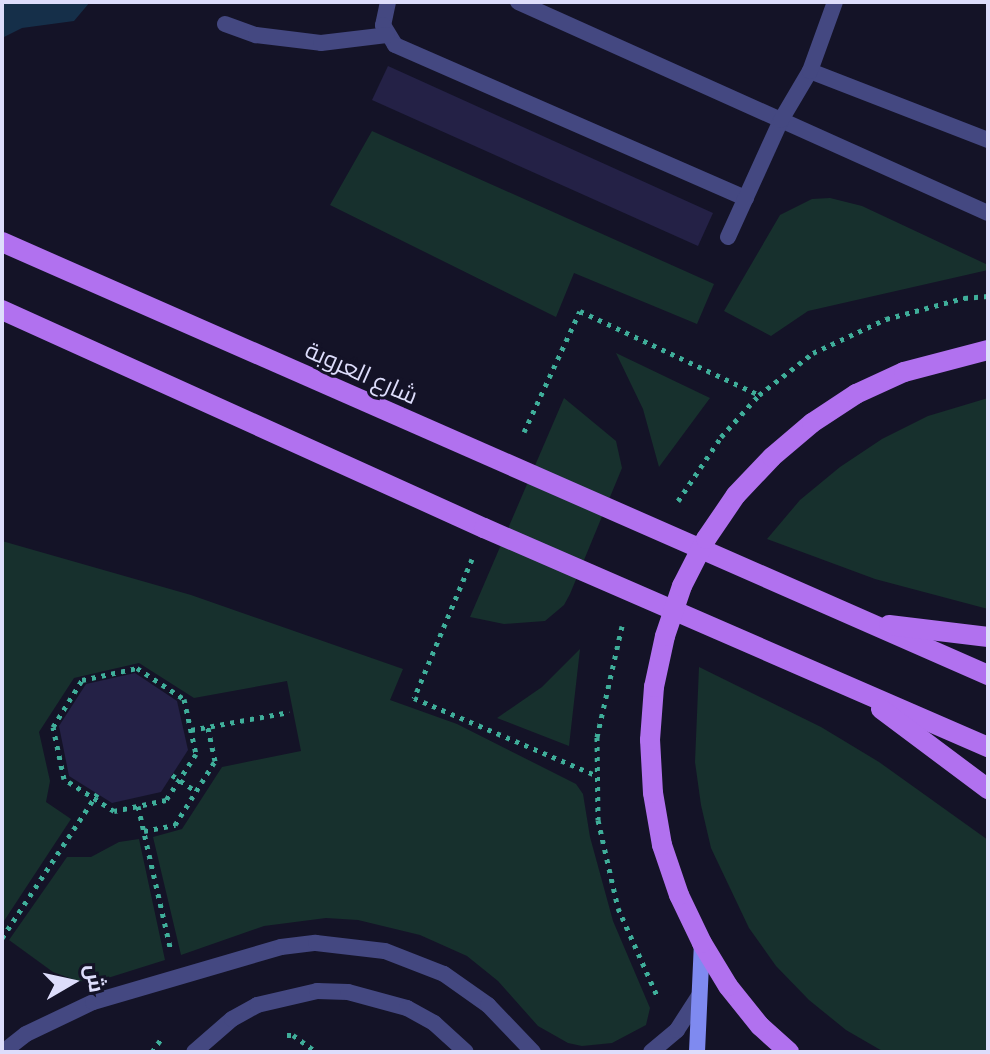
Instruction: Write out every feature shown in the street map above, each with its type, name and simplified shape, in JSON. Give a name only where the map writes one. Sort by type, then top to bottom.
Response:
[{"type":"main road","name":"شارع العروبة","points":[[2,242],[988,675]]},
{"type":"main road","points":[[2,310],[988,747]]},
{"type":"main road","points":[[789,1052],[744,1006],[702,943],[679,895],[662,845],[652,780],[654,687],[665,636],[682,586],[706,539],[736,495],[772,457],[812,423],[856,394],[904,372],[988,350]]},
{"type":"main road","points":[[865,622],[988,637]]},
{"type":"main road","points":[[852,688],[988,789]]},
{"type":"main road","points":[[697,1052],[702,943]]},
{"type":"lane","points":[[388,2],[383,14],[387,35],[395,45],[746,198]]},
{"type":"lane","points":[[518,2],[988,213]]},
{"type":"lane","points":[[728,237],[781,120],[810,71],[835,2]]},
{"type":"lane","points":[[225,24],[256,35],[310,43],[354,41],[387,35]]},
{"type":"lane","points":[[810,71],[988,140]]},
{"type":"lane","points":[[3,1052],[59,1016],[281,947],[316,943],[385,951],[444,974],[468,990],[533,1052]]},
{"type":"lane","points":[[194,1052],[232,1019],[257,1005],[317,991],[348,992],[407,1008],[434,1023],[466,1052]]},
{"type":"lane","points":[[651,1052],[677,1030],[699,996]]},
{"type":"path","points":[[529,421],[580,311],[759,395]]},
{"type":"path","points":[[469,565],[414,698],[595,775]]},
{"type":"path","points":[[137,668],[184,699],[191,730],[196,754],[166,800],[114,811],[64,779],[53,727],[82,680],[137,668]]},
{"type":"path","points":[[191,730],[289,712]]},
{"type":"path","points":[[144,831],[175,825],[215,761],[208,727]]},
{"type":"path","points":[[172,775],[196,791]]},
{"type":"path","points":[[2,938],[95,796]]},
{"type":"path","points":[[138,806],[184,1006],[152,1052]]},
{"type":"green space","points":[[372,131],[714,284],[697,324],[574,273],[556,317],[330,205]]},
{"type":"green space","points":[[830,198],[862,206],[988,265],[988,270],[808,311],[771,336],[724,311],[780,215],[812,199]]},
{"type":"green space","points":[[616,353],[710,398],[659,467],[643,409]]},
{"type":"green space","points":[[564,398],[616,441],[622,468],[570,594],[564,605],[545,621],[504,624],[470,617]]},
{"type":"green space","points":[[988,398],[988,609],[875,579],[767,539],[800,500],[840,467],[882,439],[928,416]]},
{"type":"green space","points":[[2,541],[191,595],[403,669],[390,700],[457,724],[576,784],[583,794],[590,837],[613,921],[650,1008],[646,1025],[612,1043],[582,1046],[568,1043],[538,1026],[498,981],[467,956],[420,935],[358,920],[326,918],[264,926],[181,955],[153,837],[182,829],[222,767],[301,751],[287,681],[194,698],[139,663],[74,678],[39,732],[50,781],[46,802],[71,819],[2,924]]},
{"type":"green space","points":[[580,649],[569,746],[497,718],[542,687]]},
{"type":"green space","points":[[699,667],[821,727],[879,762],[988,840],[988,1052],[884,1052],[846,1030],[809,1000],[776,966],[749,928],[711,848],[695,762]]},
{"type":"green space","points":[[139,839],[165,960],[95,982],[78,981],[53,972],[9,940],[67,857],[91,857],[119,842]]},
{"type":"water","points":[[2,2],[90,2],[74,21],[22,28],[2,38]]},
{"type":"building","points":[[388,66],[713,213],[698,246],[372,100]]},
{"type":"building","points":[[135,673],[177,701],[188,750],[161,792],[112,803],[69,776],[59,726],[86,684]]}]
